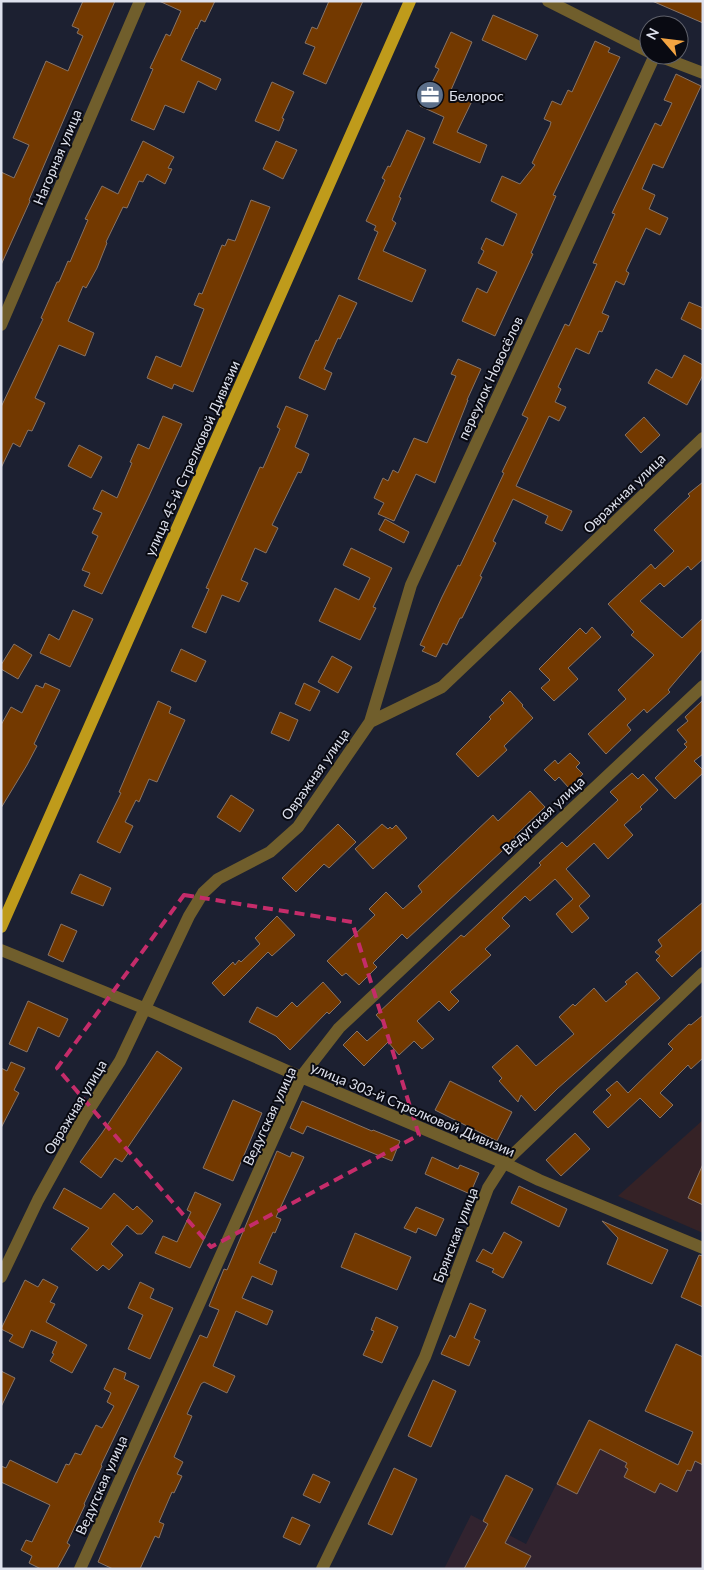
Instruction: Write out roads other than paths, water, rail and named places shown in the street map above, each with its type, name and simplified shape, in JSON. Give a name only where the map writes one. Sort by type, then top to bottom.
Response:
[{"type":"main road","name":"улица 45-й Стрелковой Дивизии","points":[[1,927],[410,1]]},
{"type":"street","name":"Нагорная улица","points":[[1,325],[140,1]]},
{"type":"street","points":[[548,1],[639,47]]},
{"type":"street","name":"переулок Новосёлов","points":[[370,722],[411,585],[651,65]]},
{"type":"street","points":[[682,65],[703,73]]},
{"type":"street","name":"Овражная улица","points":[[1,1277],[38,1200],[83,1119],[120,1061],[189,916],[203,893],[218,879],[270,852],[298,827],[370,722],[442,687],[703,438]]},
{"type":"street","name":"Ведугская улица","points":[[80,1569],[301,1077],[339,1028],[703,686]]},
{"type":"street","name":"улица 303-й Стрелковой Дивизии","points":[[1,950],[146,1009],[504,1163],[539,1180],[703,1248]]},
{"type":"street","name":"Брянская улица","points":[[322,1569],[425,1357],[488,1188],[504,1163],[703,973]]},
{"type":"place","name":"Белорос","points":[[430,95]]}]
